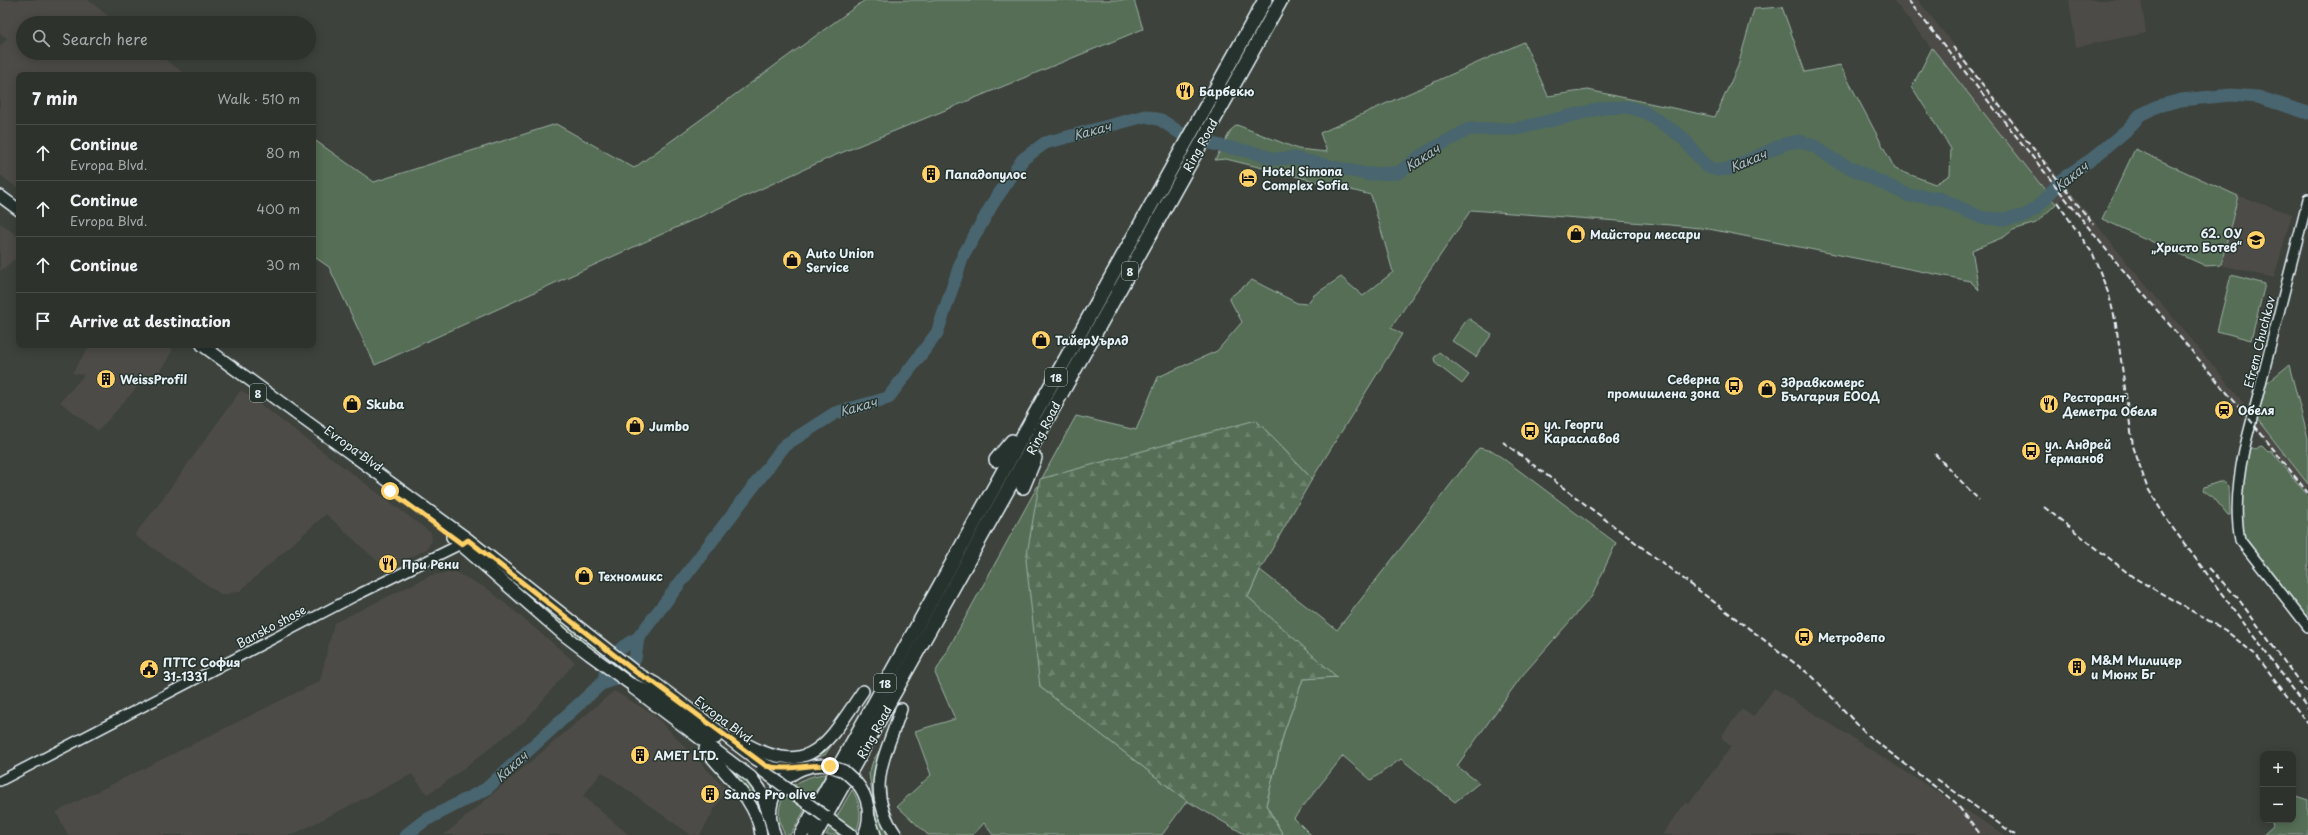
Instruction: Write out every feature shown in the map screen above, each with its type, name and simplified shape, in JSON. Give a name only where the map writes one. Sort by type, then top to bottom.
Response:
[{"type":"highway","name":"Ring Road","points":[[801,835],[1265,0]]},
{"type":"highway","name":"Ring Road","points":[[815,835],[1282,0]]},
{"type":"highway","name":"8","points":[[1023,487],[1064,389]]},
{"type":"highway","points":[[996,460],[1039,409]]},
{"type":"main road","points":[[0,196],[16,208]]},
{"type":"main road","points":[[0,203],[16,215]]},
{"type":"main road","name":"Evropa Blvd.","points":[[196,348],[465,542],[564,635],[629,683],[636,692],[756,783],[774,830]]},
{"type":"main road","name":"Evropa Blvd.","points":[[206,348],[605,647],[637,673],[655,683],[766,766],[788,770],[816,765],[830,766],[844,772],[856,782],[864,792],[869,817]]},
{"type":"main road","name":"Evropa Blvd.","points":[[637,673],[652,692]]},
{"type":"main road","name":"Evropa Blvd.","points":[[629,683],[652,692],[851,835]]},
{"type":"main road","name":"8","points":[[718,730],[771,755],[797,758],[813,753],[821,747],[863,691]]},
{"type":"main road","points":[[896,835],[880,804],[878,778],[901,709]]},
{"type":"main road","points":[[695,736],[744,797],[758,820],[761,835]]},
{"type":"main road","points":[[774,830],[771,806],[776,792],[784,780],[803,768]]},
{"type":"main road","points":[[864,835],[869,817]]},
{"type":"main road","points":[[869,817],[875,835]]},
{"type":"street","name":"Efrem Chuchkov","points":[[2308,199],[2244,450],[2238,479],[2237,526],[2240,540],[2308,627]]},
{"type":"street","name":"Bansko shose","points":[[0,781],[357,595],[465,542]]},
{"type":"shaded area","points":[[0,0],[88,0],[108,16],[16,16],[16,60],[166,60],[182,72],[16,72],[16,187],[0,175],[0,47],[7,38],[0,33]]},
{"type":"shaded area","points":[[1893,0],[1918,0],[2124,259],[2217,370],[2308,484],[2308,496],[2210,374],[2063,199],[2056,204]]},
{"type":"shaded area","points":[[2069,0],[2141,0],[2146,33],[2076,47]]},
{"type":"shaded area","name":"62. ОУ „Христо Ботев“","points":[[2239,196],[2292,214],[2274,278],[2222,265]]},
{"type":"shaded area","points":[[0,223],[16,235],[16,258],[0,271]]},
{"type":"shaded area","points":[[88,348],[171,348],[173,350],[160,371],[147,376],[98,431],[60,402],[84,375],[72,373]]},
{"type":"shaded area","points":[[241,390],[431,533],[432,540],[427,549],[387,570],[326,514],[240,591],[222,595],[134,535],[156,508]]},
{"type":"shaded area","points":[[455,572],[488,589],[575,662],[525,721],[442,785],[427,794],[412,774],[292,835],[68,835],[56,812],[320,681],[334,623],[432,575]]},
{"type":"shaded area","points":[[1774,688],[2005,835],[1662,835],[1686,802],[1689,804],[1731,747],[1721,737],[1728,727],[1742,709],[1753,717]]},
{"type":"shaded area","points":[[614,691],[653,714],[726,789],[700,835],[691,835],[602,772],[583,796],[629,835],[444,835]]},
{"type":"green space","points":[[865,0],[1134,0],[1143,29],[831,157],[375,365],[329,267],[316,258],[316,141],[374,182],[556,124],[634,168]]},
{"type":"green space","points":[[1782,7],[1805,72],[1840,65],[1895,169],[1935,184],[1950,175],[1951,149],[1912,87],[1932,48],[2056,204],[2036,223],[2013,230],[2004,237],[1972,250],[1979,290],[1970,281],[1709,229],[1471,210],[1391,328],[1402,334],[1312,479],[1256,420],[1040,687],[1187,801],[1162,835],[993,835],[984,823],[973,835],[928,835],[897,806],[931,775],[915,731],[955,719],[935,673],[1076,416],[1136,430],[1158,377],[1217,351],[1242,322],[1229,298],[1252,280],[1297,303],[1307,304],[1314,295],[1341,277],[1363,296],[1393,272],[1371,195],[1226,159],[1215,160],[1231,130],[1237,125],[1298,149],[1327,152],[1320,133],[1524,42],[1548,96],[1588,90],[1715,117],[1738,66],[1754,9]]},
{"type":"green space","points":[[2135,149],[2238,196],[2221,265],[2206,266],[2102,219]]},
{"type":"green space","points":[[2231,275],[2265,284],[2251,340],[2217,331]]},
{"type":"green space","points":[[1468,318],[1492,334],[1476,357],[1452,341]]},
{"type":"green space","points":[[1439,352],[1469,375],[1462,384],[1435,363],[1434,358]]},
{"type":"green space","points":[[2289,365],[2308,438],[2308,484],[2257,419],[2264,385]]},
{"type":"green space","points":[[1256,420],[1312,479],[1260,570],[1248,597],[1337,677],[1303,679],[1284,732],[1266,805],[1283,835],[1246,835],[1187,801],[1040,687],[1026,560],[1040,479]]},
{"type":"green space","points":[[2262,446],[2268,452],[2271,450],[2308,496],[2308,620],[2244,536],[2240,514],[2240,492],[2244,470],[2249,448],[2256,450]]},
{"type":"green space","points":[[1479,448],[1493,451],[1616,543],[1592,596],[1521,677],[1457,766],[1479,783],[1455,802],[1401,759],[1371,780],[1343,756],[1294,818],[1311,835],[1283,835],[1266,805],[1284,732],[1303,679],[1336,677],[1248,597],[1260,570],[1337,630]]},
{"type":"green space","points":[[2219,482],[2225,482],[2229,486],[2230,515],[2228,515],[2213,497],[2203,490],[2204,487]]},
{"type":"green space","points":[[528,592],[594,646],[596,650],[593,651],[568,631],[527,594]]},
{"type":"green space","points":[[839,734],[825,755],[783,767],[758,758],[767,756],[784,761]]},
{"type":"green space","points":[[887,738],[875,775],[893,835],[879,835],[869,774],[873,761]]},
{"type":"green space","points":[[717,756],[755,786],[767,835],[764,835]]},
{"type":"green space","points":[[826,774],[790,835],[785,835],[780,823],[779,812],[781,802],[786,793],[794,785],[803,780]]},
{"type":"green space","points":[[852,790],[860,812],[857,830],[854,835],[826,835]]},
{"type":"green space","points":[[2296,796],[2308,800],[2308,835],[2263,835],[2273,826],[2272,823],[2296,823]]},
{"type":"waterway","name":"Какач","points":[[604,681],[607,666],[611,660],[625,645],[638,638],[785,445],[835,413],[888,398],[937,333],[963,256],[993,203],[1023,159],[1045,143],[1145,116],[1161,120],[1189,139],[1260,154],[1273,159],[1294,158],[1366,174],[1398,173],[1420,156],[1469,129],[1516,129],[1603,108],[1628,107],[1645,112],[1681,136],[1706,166],[1717,170],[1730,169],[1784,144],[1799,141],[1814,146],[1836,161],[1910,196],[1924,196],[1941,199],[1982,218],[2005,219],[2024,216],[2036,208],[2065,177],[2092,159],[2128,129],[2140,115],[2158,106],[2181,100],[2231,95],[2258,97],[2308,113]]},
{"type":"waterway","name":"Какач","points":[[406,835],[424,821],[486,789],[601,684],[616,679],[635,659],[638,638]]},
{"type":"railway","points":[[1908,0],[2112,257],[2251,421],[2308,493]]},
{"type":"railway","points":[[1953,47],[2093,224]]},
{"type":"railway","points":[[2057,202],[2093,254],[2109,295],[2116,324],[2133,446],[2147,487],[2169,523],[2308,709]]},
{"type":"railway","points":[[1503,442],[1813,677],[1867,735],[1955,802],[1981,835]]},
{"type":"railway","points":[[1935,454],[1979,500]]},
{"type":"railway","points":[[2044,507],[2133,577],[2225,630],[2257,656],[2308,724]]},
{"type":"railway","points":[[2209,568],[2237,597],[2308,694]]},
{"type":"railway","points":[[1937,779],[2015,835]]},
{"type":"place","name":"Барбекю","points":[[1185,91]]},
{"type":"place","name":"Пападопулос","points":[[931,174]]},
{"type":"place","name":"Hotel Simona Complex Sofia","points":[[1248,178]]},
{"type":"place","name":"Майстори месари","points":[[1576,234]]},
{"type":"place","name":"62. ОУ „Христо Ботев“","points":[[2256,240]]},
{"type":"place","name":"Auto Union Service","points":[[792,260]]},
{"type":"place","name":"ТайерУърлд","points":[[1041,340]]},
{"type":"place","name":"WeissProfil","points":[[106,379]]},
{"type":"place","name":"Северна промишлена зона","points":[[1734,386]]},
{"type":"place","name":"Здравкомерс България ЕООД","points":[[1767,389]]},
{"type":"place","name":"Skuba","points":[[352,404]]},
{"type":"place","name":"Ресторант Деметра Обеля","points":[[2049,404]]},
{"type":"place","name":"Обеля","points":[[2224,410]]},
{"type":"place","name":"Jumbo","points":[[635,426]]},
{"type":"place","name":"ул. Георги Караславов","points":[[1530,431]]},
{"type":"place","name":"ул. Андрей Германов","points":[[2031,451]]},
{"type":"place","name":"При Рени","points":[[388,564]]},
{"type":"place","name":"Техномикс","points":[[584,576]]},
{"type":"place","name":"Метродепо","points":[[1804,637]]},
{"type":"place","name":"М&M Mилицер и Мюнх Бг","points":[[2077,667]]},
{"type":"place","name":"ПТТС София 31-1331","points":[[149,669]]},
{"type":"place","name":"AMET LTD.","points":[[640,755]]},
{"type":"place","name":"Sanos Pro olive","points":[[710,794]]},
{"type":"route","points":[[390,491],[462,544],[468,540],[637,673],[655,683],[766,766],[788,770],[816,765],[830,766]]}]
